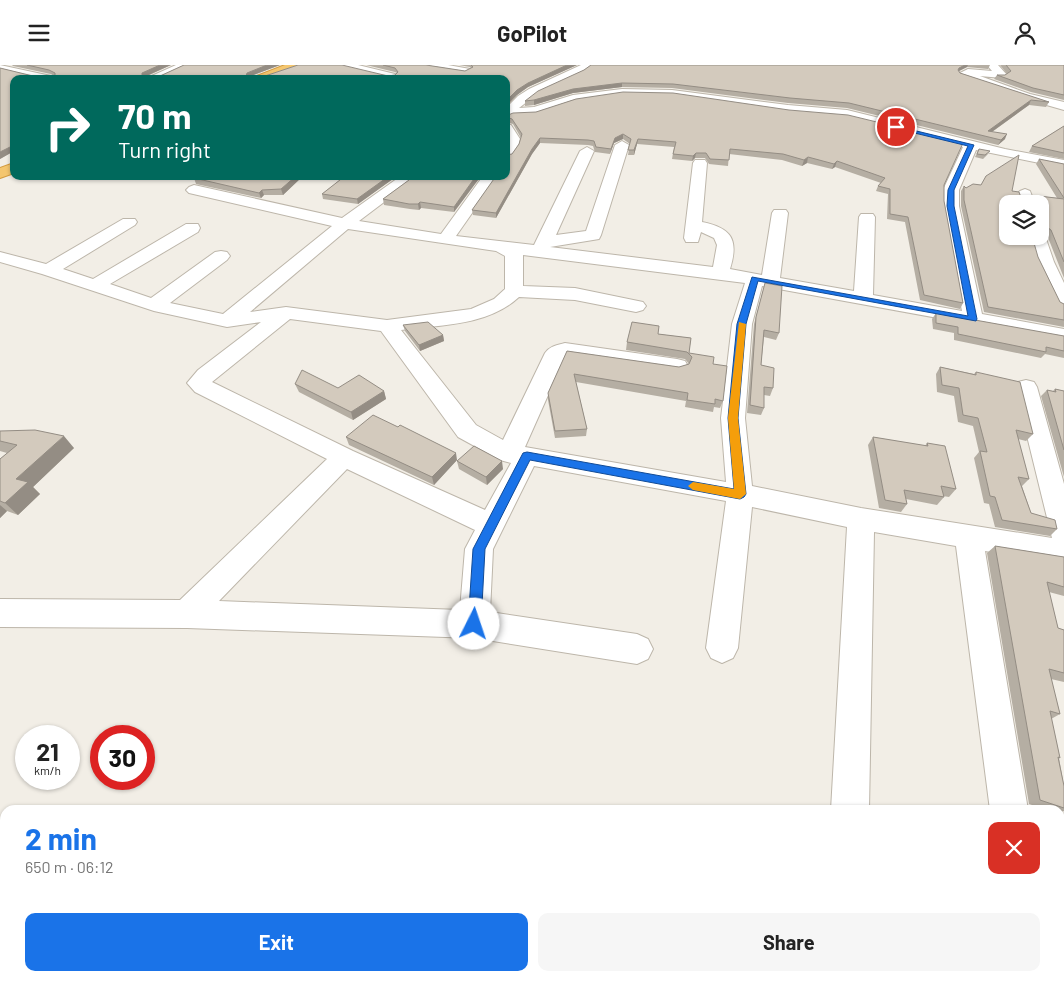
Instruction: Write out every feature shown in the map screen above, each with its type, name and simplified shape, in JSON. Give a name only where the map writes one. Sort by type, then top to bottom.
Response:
[{"type":"highway","points":[[266,75],[296,65]]},
{"type":"street","points":[[166,65],[184,66]]},
{"type":"street","points":[[346,65],[387,75]]},
{"type":"street","points":[[427,65],[466,71]]},
{"type":"street","points":[[510,111],[526,95],[576,74],[589,65]]},
{"type":"street","points":[[992,65],[1002,75],[968,72],[963,74],[1016,93],[1064,106]]},
{"type":"street","points":[[160,75],[184,66]]},
{"type":"street","points":[[0,67],[36,75],[59,67]]},
{"type":"street","points":[[510,114],[540,110],[573,99],[622,92],[651,92],[846,114],[971,145],[1064,164]]},
{"type":"street","points":[[510,134],[513,139],[510,149]]},
{"type":"street","points":[[542,247],[593,235],[622,145]]},
{"type":"street","points":[[971,145],[951,190],[950,206],[973,319]]},
{"type":"street","points":[[542,247],[587,151]]},
{"type":"street","points":[[700,163],[692,232],[718,232],[726,242],[727,251],[720,273]]},
{"type":"street","points":[[445,240],[488,180]]},
{"type":"street","points":[[227,321],[345,224],[404,181]]},
{"type":"street","points":[[212,194],[228,182]]},
{"type":"street","points":[[194,190],[345,224],[445,240],[501,247],[542,247],[720,273],[1064,335]]},
{"type":"street","points":[[722,647],[740,494],[733,418],[742,324],[763,280],[780,213]]},
{"type":"street","points":[[863,300],[867,217]]},
{"type":"street","points":[[48,270],[129,222]]},
{"type":"street","points":[[95,285],[192,228]]},
{"type":"street","points":[[1040,245],[1045,263],[1064,303]]},
{"type":"street","points":[[0,257],[48,270],[154,305],[227,321],[286,313],[386,326],[475,314],[502,303],[514,291],[514,254],[501,247]]},
{"type":"street","points":[[154,305],[221,256]]},
{"type":"street","points":[[514,291],[575,294],[603,301],[636,305]]},
{"type":"street","points":[[286,313],[198,383],[344,457],[491,525]]},
{"type":"street","points":[[386,326],[467,431],[518,455],[740,494],[861,519],[1064,552]]},
{"type":"street","points":[[474,624],[479,549],[491,525],[556,353],[561,349],[565,349],[676,367]]},
{"type":"street","points":[[1026,387],[1064,535]]},
{"type":"street","points":[[187,614],[344,457]]},
{"type":"street","points":[[850,805],[861,519]]},
{"type":"street","points":[[968,536],[1008,805]]},
{"type":"street","points":[[0,613],[187,614],[474,624],[637,649]]},
{"type":"building","points":[[27,65],[160,65],[142,73],[142,75],[55,75],[55,73]]},
{"type":"building","points":[[184,65],[267,65],[247,73],[246,75],[162,75]]},
{"type":"building","points":[[298,65],[342,65],[384,75],[268,75]]},
{"type":"building","points":[[383,65],[426,65],[465,71],[473,67],[471,65],[567,65],[517,90],[510,97],[510,75],[395,75],[398,72],[395,68]]},
{"type":"building","points":[[591,65],[965,65],[959,68],[960,73],[1049,102],[1031,100],[988,131],[1007,134],[1001,140],[849,103],[673,84],[622,83],[573,89],[525,101],[538,91]]},
{"type":"building","points":[[1006,65],[1064,65],[1064,95],[1033,88],[997,75],[1005,75],[1011,71]]},
{"type":"building","points":[[0,68],[29,75],[10,75],[10,147],[0,152]]},
{"type":"building","points":[[623,92],[673,93],[789,110],[848,115],[963,143],[944,185],[944,201],[963,303],[924,295],[908,217],[890,214],[890,189],[878,186],[885,178],[837,161],[834,164],[808,157],[804,160],[783,154],[730,149],[729,160],[710,159],[706,153],[696,153],[693,156],[673,154],[676,142],[638,139],[634,150],[628,150],[631,139],[623,134],[615,138],[611,149],[596,147],[594,141],[588,140],[540,138],[496,213],[472,210],[493,180],[510,180],[510,154],[519,144],[522,134],[510,118],[510,114],[536,112],[576,99]]},
{"type":"building","points":[[1064,126],[1064,153],[1032,146]]},
{"type":"building","points":[[979,149],[990,151],[985,155],[977,154]]},
{"type":"building","points":[[1019,155],[1012,191],[1019,192],[1020,195],[999,195],[999,245],[1035,245],[1038,257],[1060,302],[1064,304],[1064,320],[988,307],[964,200],[964,186],[966,188],[973,184],[981,185],[986,176]]},
{"type":"building","points":[[1039,159],[1064,164],[1064,198]]},
{"type":"building","points":[[203,180],[291,180],[281,189],[262,190],[259,193]]},
{"type":"building","points":[[340,180],[383,180],[357,199],[322,194]]},
{"type":"building","points":[[409,180],[473,180],[454,207],[420,202],[418,204],[409,204],[383,199]]},
{"type":"building","points":[[1049,197],[1064,199],[1064,262],[1049,229]]},
{"type":"building","points":[[765,283],[782,286],[779,333],[764,330],[761,365],[774,368],[773,388],[764,387],[764,408],[750,405],[756,317]]},
{"type":"building","points":[[936,313],[1064,336],[1064,351],[1046,347],[1046,352],[958,334],[958,327],[936,323]]},
{"type":"building","points":[[428,322],[443,335],[419,345],[403,325]]},
{"type":"building","points":[[632,322],[659,326],[658,334],[691,338],[689,353],[714,357],[713,364],[727,366],[723,401],[715,399],[715,404],[687,400],[688,393],[574,374],[587,429],[555,431],[548,393],[567,351],[679,367],[689,364],[692,357],[687,352],[627,342]]},
{"type":"building","points":[[940,367],[976,375],[976,372],[1020,382],[1033,434],[1016,430],[1029,479],[1018,477],[1031,513],[1055,520],[1057,529],[1002,520],[995,497],[990,496],[980,451],[987,452],[978,418],[963,415],[959,388],[942,385]]},
{"type":"building","points":[[302,370],[338,388],[359,375],[384,391],[351,412],[295,384]]},
{"type":"building","points":[[1055,389],[1064,391],[1064,450],[1047,390],[1056,392]]},
{"type":"building","points":[[373,415],[398,427],[400,425],[456,453],[432,477],[346,437]]},
{"type":"building","points":[[35,430],[64,436],[16,479],[28,482],[5,503],[0,501],[0,459],[17,445],[0,441],[0,431]]},
{"type":"building","points":[[873,437],[928,446],[927,443],[945,446],[956,489],[941,486],[944,497],[904,490],[907,504],[885,500]]},
{"type":"building","points":[[474,446],[502,461],[486,477],[457,461]]},
{"type":"building","points":[[995,546],[1064,557],[1064,587],[1047,582],[1058,628],[1064,630],[1064,673],[1049,669],[1060,714],[1050,711],[1060,758],[1058,757],[1064,786],[1064,805],[1055,805],[1040,800]]},
{"type":"slow traffic","points":[[693,486],[740,494],[733,418],[741,324]]},
{"type":"route","points":[[474,624],[479,549],[527,456],[740,494],[733,418],[742,324],[755,279],[973,319],[950,206],[951,190],[971,145],[896,127]]}]
